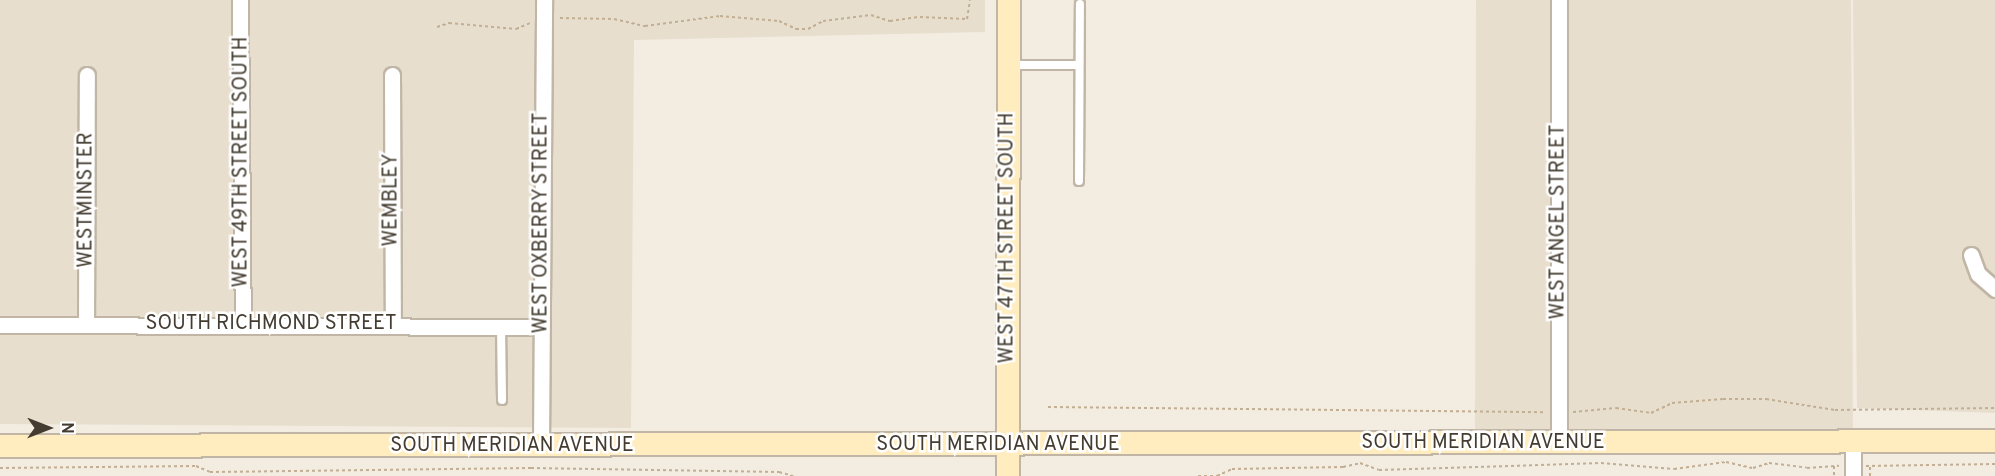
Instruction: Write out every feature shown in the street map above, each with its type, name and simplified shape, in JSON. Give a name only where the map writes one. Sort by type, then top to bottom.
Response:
[{"type":"main road","name":"WEST 47TH STREET SOUTH","points":[[1008,476],[1009,0]]},
{"type":"main road","name":"SOUTH MERIDIAN AVENUE","points":[[0,446],[1008,446],[1995,441]]},
{"type":"street","name":"WEST 49TH STREET SOUTH","points":[[240,0],[243,324]]},
{"type":"street","name":"WEST OXBERRY STREET","points":[[540,446],[544,0]]},
{"type":"street","name":"WEST ANGEL STREET","points":[[1559,0],[1559,443]]},
{"type":"street","name":"WESTMINSTER","points":[[86,324],[87,75]]},
{"type":"street","name":"WEMBLEY","points":[[392,75],[393,324]]},
{"type":"street","points":[[1971,255],[1978,274],[1995,289]]},
{"type":"street","name":"SOUTH RICHMOND STREET","points":[[0,325],[393,324],[542,327]]},
{"type":"street","points":[[1853,442],[1853,471]]},
{"type":"lane","points":[[1079,181],[1080,4]]},
{"type":"lane","points":[[1009,65],[1079,65]]},
{"type":"lane","points":[[501,327],[502,400]]},
{"type":"path","points":[[437,27],[449,23],[516,29],[544,21],[614,20],[645,26],[720,16],[779,21],[796,29],[808,29],[823,21],[871,15],[890,21],[920,17],[967,19],[970,0]]},
{"type":"path","points":[[1048,407],[1559,412],[1616,408],[1651,413],[1672,403],[1723,399],[1766,399],[1834,410],[1995,408]]},
{"type":"path","points":[[1198,476],[1217,476],[1232,470],[1343,467],[1360,463],[1379,470],[1601,463],[1674,469],[1726,462],[1753,468],[1769,463],[1807,468],[1834,466],[1853,471],[1870,466],[1995,464]]},
{"type":"path","points":[[0,468],[196,466],[210,472],[531,468],[779,472],[793,476]]},
{"type":"path","points":[[1834,466],[1834,476]]},
{"type":"path","points":[[1870,466],[1870,476]]},
{"type":"shaded area","points":[[0,0],[985,0],[985,32],[634,40],[631,428],[0,424]]},
{"type":"shaded area","points":[[1476,0],[1851,0],[1853,442],[1475,443]]},
{"type":"shaded area","points":[[1853,0],[1995,0],[1995,413],[1857,408]]}]
